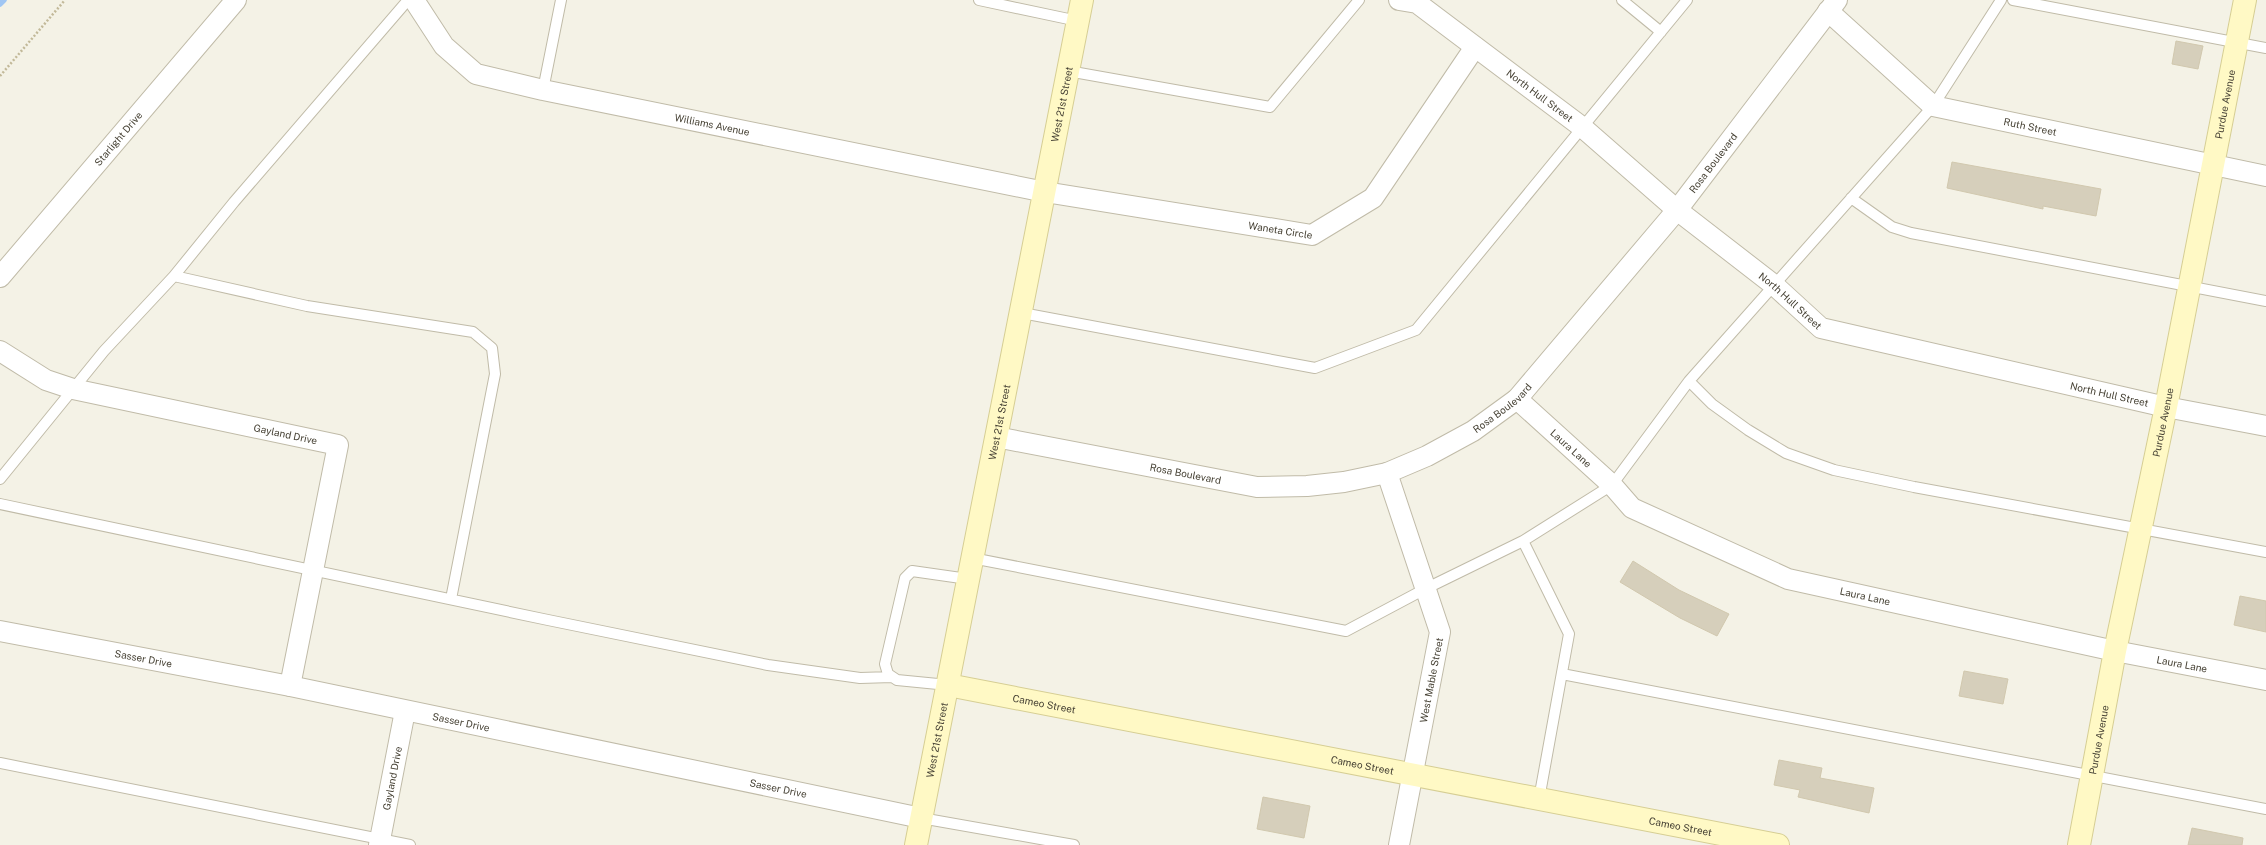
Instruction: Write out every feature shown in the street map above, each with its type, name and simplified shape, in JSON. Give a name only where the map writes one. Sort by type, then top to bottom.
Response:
[{"type":"street","name":"Starlight Drive","points":[[0,277],[236,0]]},
{"type":"street","name":"Williams Avenue","points":[[414,0],[444,46],[476,74],[543,90],[1045,192]]},
{"type":"street","name":"North Hull Street","points":[[1399,0],[1417,4],[1582,127],[1677,210],[1774,285],[1821,328],[2166,407],[2266,426]]},
{"type":"street","name":"Purdue Avenue","points":[[2079,845],[2115,651],[2166,407],[2245,0]]},
{"type":"street","name":"Ruth Street","points":[[1833,6],[1934,106],[2212,166],[2266,176]]},
{"type":"street","name":"Rosa Boulevard","points":[[996,437],[1257,487],[1307,486],[1344,482],[1387,473],[1427,456],[1473,431],[1517,399],[1677,210],[1833,6]]},
{"type":"street","name":"West 21st Street","points":[[916,845],[1022,312],[1080,10]]},
{"type":"street","name":"Waneta Circle","points":[[1045,192],[1312,235],[1373,198],[1475,47]]},
{"type":"street","name":"Gayland Drive","points":[[0,351],[46,380],[73,389],[338,445],[290,686]]},
{"type":"street","name":"Laura Lane","points":[[1517,399],[1612,485],[1632,508],[1788,579],[2115,651],[2266,680]]},
{"type":"street","name":"West Mable Street","points":[[1387,473],[1440,632],[1399,845]]},
{"type":"street","name":"Sasser Drive","points":[[0,631],[290,686],[921,818]]},
{"type":"street","name":"Cameo Street","points":[[948,685],[1778,845]]},
{"type":"street","name":"Gayland Drive","points":[[379,842],[405,711]]},
{"type":"lane","points":[[0,479],[104,351],[174,276],[234,202],[408,0]]},
{"type":"lane","points":[[543,90],[561,0]]},
{"type":"lane","points":[[979,0],[1080,10]]},
{"type":"lane","points":[[1068,71],[1270,106],[1359,0]]},
{"type":"lane","points":[[1622,0],[1661,32]]},
{"type":"lane","points":[[1022,312],[1315,368],[1416,330],[1687,0]]},
{"type":"lane","points":[[972,558],[1346,630],[1524,540],[1612,485],[1690,381],[1934,106],[2001,0]]},
{"type":"lane","points":[[2013,0],[2266,48]]},
{"type":"lane","points":[[1851,198],[1892,227],[1911,233],[2266,301]]},
{"type":"lane","points":[[174,276],[307,306],[473,332],[492,348],[495,374],[451,599]]},
{"type":"lane","points":[[1690,381],[1712,404],[1754,434],[1786,453],[1834,470],[1914,487],[2141,527],[2266,552]]},
{"type":"lane","points":[[0,504],[768,665],[860,678],[892,677]]},
{"type":"lane","points":[[1524,540],[1569,634],[1539,799]]},
{"type":"lane","points":[[948,685],[897,680],[888,674],[885,664],[905,578],[912,571],[922,571],[968,579]]},
{"type":"lane","points":[[1562,674],[2266,809]]},
{"type":"lane","points":[[0,763],[379,842],[410,845]]},
{"type":"lane","points":[[921,818],[1074,845]]},
{"type":"path","points":[[0,76],[65,0]]},
{"type":"building","points":[[2176,41],[2203,46],[2198,69],[2172,64]]},
{"type":"building","points":[[1952,162],[2101,189],[2096,216],[2043,206],[2043,209],[1947,188]]},
{"type":"building","points":[[1633,561],[1679,590],[1729,614],[1717,636],[1680,618],[1620,582]]},
{"type":"building","points":[[2240,596],[2266,601],[2266,632],[2234,625]]},
{"type":"building","points":[[1964,671],[2008,679],[2003,704],[1959,696]]},
{"type":"building","points":[[1779,760],[1822,768],[1820,778],[1874,788],[1869,813],[1798,797],[1800,790],[1774,785]]},
{"type":"building","points":[[1263,797],[1310,806],[1304,838],[1257,829]]},
{"type":"building","points":[[2192,828],[2243,838],[2242,845],[2188,845]]},
{"type":"waterway","points":[[0,4],[4,0]]}]
